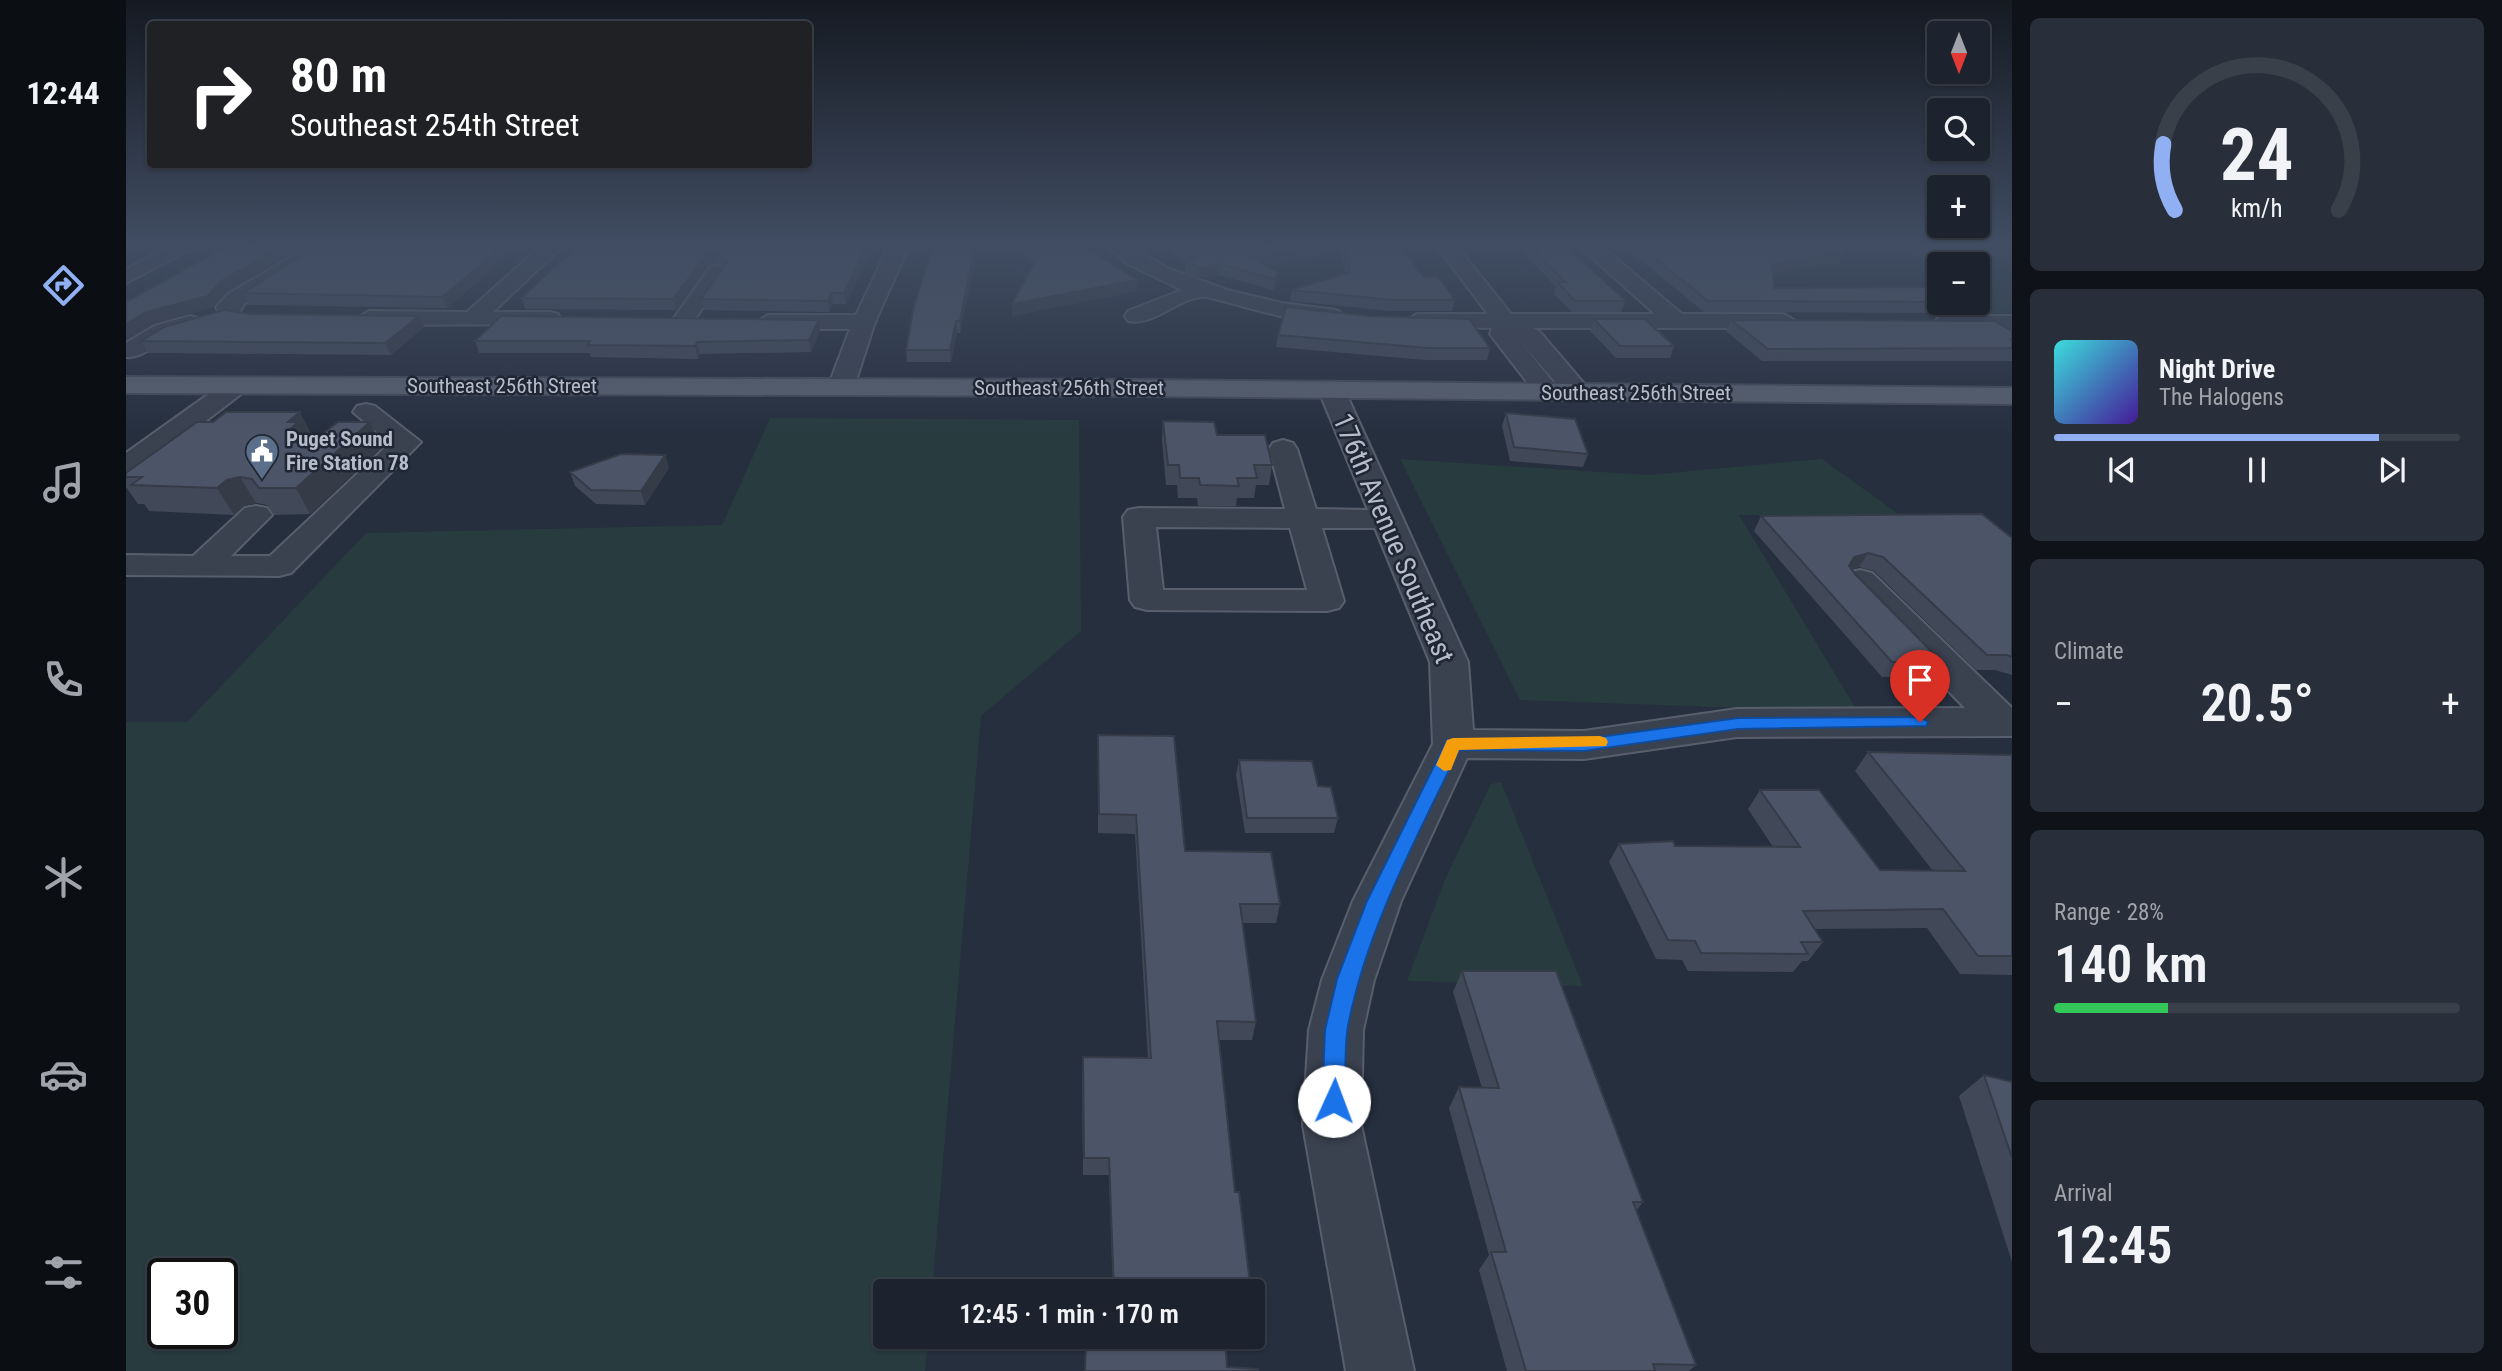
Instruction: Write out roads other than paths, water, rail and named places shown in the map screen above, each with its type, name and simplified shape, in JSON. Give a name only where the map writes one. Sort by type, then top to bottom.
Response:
[{"type":"main road","name":"Southeast 256th Street","points":[[126,385],[841,387],[2012,396]]},
{"type":"street","points":[[130,351],[162,331],[239,314],[229,308]]},
{"type":"street","points":[[472,319],[484,308]]},
{"type":"street","points":[[683,321],[692,308]]},
{"type":"street","points":[[841,387],[871,308]]},
{"type":"street","points":[[1136,316],[1156,308]]},
{"type":"street","points":[[1281,308],[1359,319]]},
{"type":"street","points":[[1495,308],[1505,321],[1532,337],[1579,393]]},
{"type":"street","points":[[1661,308],[1676,321]]},
{"type":"street","points":[[351,317],[578,320]]},
{"type":"street","points":[[657,320],[711,321]]},
{"type":"street","points":[[739,321],[864,323]]},
{"type":"street","points":[[1390,321],[1810,322]]},
{"type":"street","points":[[1505,321],[1502,334],[1549,393]]},
{"type":"street","points":[[1918,323],[2012,323]]},
{"type":"street","points":[[126,464],[236,386]]},
{"type":"street","points":[[126,565],[279,566],[407,442],[356,421],[394,386]]},
{"type":"street","name":"176th Avenue Southeast","points":[[1332,391],[1385,519],[1450,662],[1453,744],[1377,901],[1348,979],[1336,1030],[1332,1125],[1380,1371]]},
{"type":"street","points":[[126,444],[157,444]]},
{"type":"street","points":[[1283,449],[1303,519],[1327,601],[1147,600],[1139,517],[1303,519],[1385,519]]},
{"type":"street","points":[[201,566],[256,515]]},
{"type":"street","points":[[1860,580],[2006,722]]},
{"type":"street","points":[[1453,744],[1584,745],[1738,723],[2006,722]]},
{"type":"place","name":"Puget Sound Fire Station 78","points":[[262,481]]}]
